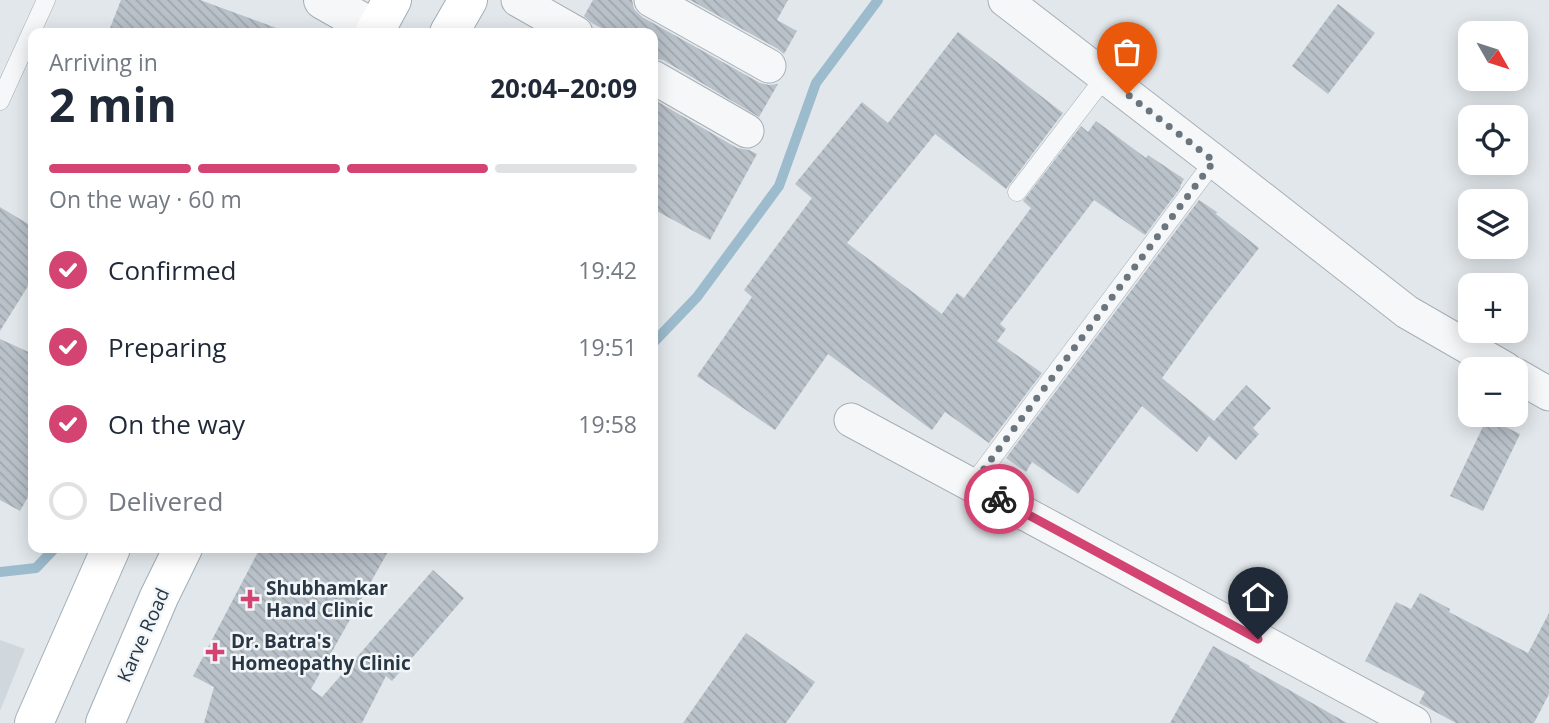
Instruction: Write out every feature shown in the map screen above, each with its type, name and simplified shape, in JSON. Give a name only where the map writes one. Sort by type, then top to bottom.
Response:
[{"type":"main road","points":[[452,28],[468,0]]},
{"type":"main road","points":[[34,723],[109,553]]},
{"type":"main road","name":"Karve Road","points":[[105,723],[181,553]]},
{"type":"street","points":[[323,0],[381,21]]},
{"type":"street","points":[[518,0],[567,28]]},
{"type":"street","points":[[650,0],[769,66]]},
{"type":"street","points":[[1005,0],[1407,312],[1485,357]]},
{"type":"street","points":[[658,80],[747,131]]},
{"type":"street","points":[[1528,382],[1549,394]]},
{"type":"street","points":[[850,420],[1414,723]]},
{"type":"lane","points":[[33,28],[46,0]]},
{"type":"lane","points":[[0,101],[28,40]]},
{"type":"lane","points":[[1017,192],[1105,77]]},
{"type":"lane","points":[[972,485],[1214,161]]},
{"type":"shaded area","points":[[0,640],[25,649],[0,711]]},
{"type":"building","points":[[121,0],[200,0],[277,28],[110,28]]},
{"type":"building","points":[[593,0],[632,0],[634,9],[642,17],[760,83],[778,84],[759,117],[658,59],[658,28],[602,28],[584,16]]},
{"type":"building","points":[[690,0],[788,0],[777,20],[797,31],[784,54]]},
{"type":"building","points":[[1338,4],[1375,33],[1328,94],[1292,66]]},
{"type":"building","points":[[958,32],[1063,113],[1006,189],[935,134],[847,243],[942,314],[957,293],[964,298],[1031,208],[1023,201],[1081,126],[1088,132],[1096,121],[1146,158],[1148,155],[1184,179],[1181,187],[1145,235],[1094,200],[1000,324],[1006,329],[997,341],[1042,373],[989,443],[945,412],[932,430],[828,354],[775,430],[697,376],[752,297],[744,290],[812,198],[795,184],[862,102],[888,123]]},
{"type":"building","points":[[658,102],[737,148],[757,154],[710,240],[658,212]]},
{"type":"building","points":[[1199,200],[1259,248],[1162,378],[1214,421],[1246,385],[1271,408],[1253,428],[1259,434],[1236,460],[1209,436],[1197,452],[1142,406],[1078,494],[1032,462],[1026,472],[1006,458]]},
{"type":"building","points":[[0,207],[28,224],[28,286],[0,331]]},
{"type":"building","points":[[0,339],[28,352],[28,497],[20,511],[0,500]]},
{"type":"building","points":[[1483,427],[1506,427],[1520,434],[1483,511],[1450,496]]},
{"type":"building","points":[[257,553],[387,553],[311,689],[322,697],[433,570],[464,598],[392,681],[386,676],[362,723],[204,723],[214,687],[193,676]]},
{"type":"building","points":[[1420,593],[1450,609],[1449,612],[1528,653],[1549,613],[1549,694],[1534,723],[1456,723],[1419,703],[1425,692],[1365,661],[1396,602],[1411,609]]},
{"type":"building","points":[[746,633],[815,682],[786,723],[683,723]]},
{"type":"building","points":[[1213,646],[1250,666],[1347,723],[1170,723]]},
{"type":"waterway","points":[[658,338],[697,297],[779,186],[816,83],[878,0]]},
{"type":"waterway","points":[[0,572],[36,568],[50,553]]},
{"type":"way so far","points":[[999,499],[972,485],[1214,161],[1127,94]]},
{"type":"place","name":"Shubhamkar Hand Clinic","points":[[250,599]]},
{"type":"place","name":"Dr. Batra's Homeopathy Clinic","points":[[215,652]]},
{"type":"route","points":[[999,499],[1258,639]]}]
